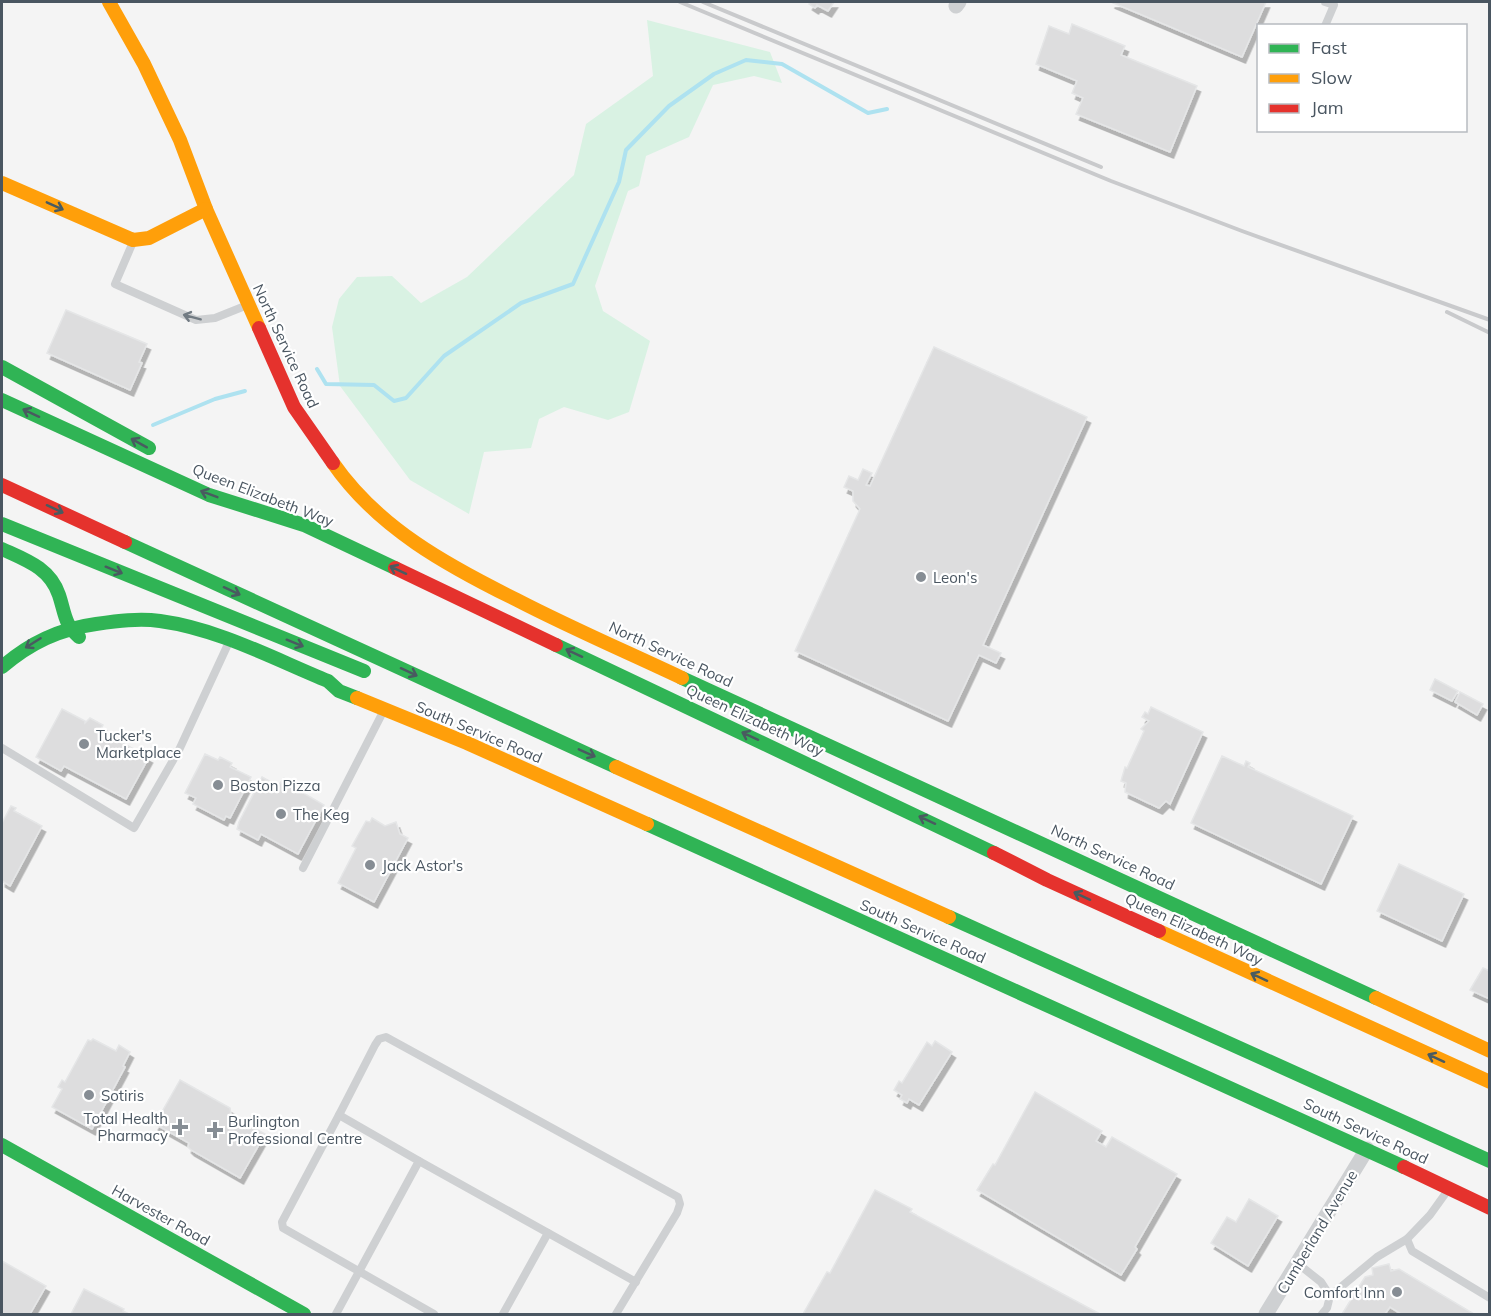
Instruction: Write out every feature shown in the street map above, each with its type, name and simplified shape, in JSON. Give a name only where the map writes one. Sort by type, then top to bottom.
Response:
[{"type":"main road","name":"North Service Road","points":[[110,2],[144,63],[180,140],[206,209],[294,407],[348,485],[405,537],[464,574],[542,613],[1490,1051]]},
{"type":"main road","points":[[2,183],[133,240],[149,238],[206,209]]},
{"type":"main road","points":[[2,367],[162,455]]},
{"type":"main road","name":"Queen Elizabeth Way","points":[[2,400],[209,495],[304,525],[969,840],[1047,880],[1490,1082]]},
{"type":"main road","points":[[220,484],[304,525]]},
{"type":"main road","points":[[2,485],[515,721],[1490,1161]]},
{"type":"main road","points":[[2,524],[382,679]]},
{"type":"main road","points":[[2,549],[35,564],[46,573],[58,592],[69,628],[81,638]]},
{"type":"main road","name":"South Service Road","points":[[2,667],[38,639],[56,631],[114,621],[148,620],[192,628],[227,647]]},
{"type":"main road","name":"South Service Road","points":[[2,682],[38,655],[54,647],[81,638],[117,631],[155,632],[227,647],[328,681],[339,691],[467,743],[1367,1149],[1490,1209]]},
{"type":"main road","points":[[458,710],[515,721]]},
{"type":"main road","name":"Harvester Road","points":[[2,1145],[304,1314]]},
{"type":"street","name":"Cumberland Avenue","points":[[1266,1314],[1367,1149]]},
{"type":"lane","points":[[1325,2],[1334,5],[1326,24]]},
{"type":"lane","points":[[133,240],[115,285],[196,320],[215,318],[247,305]]},
{"type":"lane","points":[[2,748],[134,828],[179,750],[227,647]]},
{"type":"lane","points":[[303,868],[385,709]]},
{"type":"lane","points":[[434,1314],[283,1228],[282,1222],[375,1045],[379,1039],[386,1037],[678,1197],[680,1204],[677,1213],[616,1314]]},
{"type":"lane","points":[[339,1116],[636,1282]]},
{"type":"lane","points":[[336,1314],[419,1161]]},
{"type":"lane","points":[[1322,1314],[1327,1308],[1330,1296],[1377,1257],[1407,1239],[1430,1215],[1449,1189]]},
{"type":"lane","points":[[503,1314],[548,1233]]},
{"type":"lane","points":[[1407,1239],[1412,1251],[1490,1298]]},
{"type":"lane","points":[[1297,1263],[1322,1282],[1330,1296]]},
{"type":"green space","points":[[647,20],[770,52],[782,83],[754,76],[713,85],[689,137],[646,156],[639,186],[628,191],[595,286],[603,311],[650,341],[629,412],[608,420],[564,407],[539,419],[531,448],[484,452],[469,514],[410,480],[340,386],[332,327],[339,299],[357,277],[392,276],[421,303],[467,277],[574,175],[586,124],[653,76]]},
{"type":"building","points":[[810,2],[834,2],[828,11],[817,5],[815,8],[809,4]]},
{"type":"building","points":[[1111,2],[1266,2],[1242,57]]},
{"type":"building","points":[[1072,24],[1125,46],[1121,55],[1197,86],[1170,152],[1076,114],[1083,98],[1072,93],[1077,81],[1036,64],[1049,26],[1069,34]]},
{"type":"building","points":[[66,310],[147,344],[139,362],[142,363],[130,390],[47,353]]},
{"type":"building","name":"Leon's","points":[[934,347],[1087,417],[983,645],[1001,653],[996,663],[979,655],[948,721],[795,651],[860,509],[853,501],[853,491],[844,487],[849,476],[858,480],[863,469],[872,473],[866,485],[870,486]]},
{"type":"building","points":[[1435,679],[1458,691],[1452,701],[1430,690]]},
{"type":"building","points":[[1460,692],[1483,704],[1477,715],[1455,702]]},
{"type":"building","points":[[1151,707],[1203,732],[1170,804],[1166,801],[1159,808],[1125,792],[1126,783],[1121,781],[1125,767],[1127,768],[1144,731],[1141,729],[1149,721],[1142,717],[1145,712],[1148,714]]},
{"type":"building","name":"Tucker's Marketplace","points":[[62,709],[85,723],[90,718],[103,725],[100,731],[149,757],[126,799],[64,766],[61,771],[36,757]]},
{"type":"building","name":"Boston Pizza","points":[[205,754],[218,760],[220,757],[232,763],[230,767],[251,777],[230,818],[226,816],[224,820],[193,804],[196,798],[185,793]]},
{"type":"building","points":[[1222,756],[1244,766],[1246,761],[1250,763],[1248,767],[1353,816],[1321,884],[1191,823]]},
{"type":"building","name":"The Keg","points":[[262,777],[278,786],[284,778],[294,784],[293,787],[324,805],[298,854],[261,834],[258,840],[237,829]]},
{"type":"building","points":[[11,806],[16,808],[14,811],[42,826],[10,886],[2,881],[2,823]]},
{"type":"building","name":"Jack Astor's","points":[[372,818],[385,826],[396,822],[400,834],[408,838],[374,902],[338,883],[356,848],[352,846],[366,821],[370,822]]},
{"type":"building","points":[[1399,864],[1464,894],[1442,941],[1377,911]]},
{"type":"building","points":[[1483,968],[1490,971],[1490,999],[1470,990]]},
{"type":"building","points":[[93,1039],[116,1051],[119,1045],[130,1052],[123,1066],[125,1067],[92,1129],[52,1107],[62,1089],[58,1087],[62,1080],[65,1082],[88,1040]]},
{"type":"building","points":[[935,1041],[952,1052],[919,1105],[909,1099],[907,1103],[900,1099],[902,1095],[894,1090],[899,1081],[902,1083],[927,1042],[932,1046]]},
{"type":"building","points":[[180,1080],[230,1108],[231,1115],[265,1134],[240,1178],[191,1150],[188,1147],[189,1143],[155,1124]]},
{"type":"building","points":[[1035,1092],[1102,1131],[1096,1141],[1106,1147],[1112,1137],[1177,1174],[1121,1275],[977,1190],[993,1164],[995,1165]]},
{"type":"building","points":[[875,1190],[912,1209],[910,1212],[1100,1314],[803,1314],[827,1272],[830,1273]]},
{"type":"building","points":[[1249,1199],[1278,1216],[1248,1266],[1211,1243],[1227,1217],[1236,1222]]},
{"type":"building","points":[[2,1261],[46,1286],[30,1314],[2,1314]]},
{"type":"building","name":"Comfort Inn","points":[[1389,1264],[1391,1271],[1399,1269],[1474,1314],[1401,1314],[1390,1307],[1385,1314],[1342,1314],[1365,1277],[1373,1275],[1372,1268]]},
{"type":"building","points":[[84,1289],[124,1309],[123,1311],[129,1314],[71,1314]]},
{"type":"waterway","points":[[317,369],[326,384],[374,385],[394,401],[406,398],[444,356],[521,303],[573,284],[619,182],[626,150],[669,106],[714,74],[746,60],[782,64],[868,113],[887,109]]},
{"type":"waterway","points":[[153,425],[215,399],[245,391]]},
{"type":"railway","points":[[680,2],[1111,181],[1242,231],[1490,320]]},
{"type":"railway","points":[[703,2],[1101,167]]},
{"type":"railway","points":[[1447,312],[1490,333]]},
{"type":"traffic: fast","points":[[2,367],[149,448]]},
{"type":"traffic: fast","points":[[2,400],[209,495],[304,525],[395,568]]},
{"type":"traffic: fast","points":[[2,524],[364,671]]},
{"type":"traffic: fast","points":[[125,542],[616,767]]},
{"type":"traffic: fast","points":[[2,549],[36,566],[50,578],[59,595],[68,623],[79,637]]},
{"type":"traffic: fast","points":[[2,667],[34,644],[57,633],[82,626],[152,620],[182,625],[225,638],[328,681],[339,691],[357,698]]},
{"type":"traffic: fast","points":[[556,645],[994,853]]},
{"type":"traffic: fast","points":[[682,678],[1376,998]]},
{"type":"traffic: fast","points":[[647,824],[1404,1167]]},
{"type":"traffic: fast","points":[[949,917],[1490,1161]]},
{"type":"traffic: fast","points":[[2,1145],[304,1314]]},
{"type":"traffic: slow","points":[[109,2],[144,64],[180,140],[206,209],[259,328]]},
{"type":"traffic: slow","points":[[2,183],[133,240],[149,238],[206,209]]},
{"type":"traffic: slow","points":[[333,463],[371,507],[393,526],[440,559],[537,610],[682,678]]},
{"type":"traffic: slow","points":[[357,698],[467,743],[647,824]]},
{"type":"traffic: slow","points":[[616,767],[949,917]]},
{"type":"traffic: slow","points":[[1159,931],[1490,1082]]},
{"type":"traffic: slow","points":[[1376,998],[1490,1051]]},
{"type":"traffic: jam","points":[[259,328],[294,407],[333,463]]},
{"type":"traffic: jam","points":[[2,485],[125,542]]},
{"type":"traffic: jam","points":[[395,568],[556,645]]},
{"type":"traffic: jam","points":[[994,853],[1159,931]]},
{"type":"traffic: jam","points":[[1404,1167],[1490,1208]]},
{"type":"place","name":"Leon's","points":[[921,577]]},
{"type":"place","name":"Tucker's Marketplace","points":[[84,744]]},
{"type":"place","name":"Boston Pizza","points":[[218,785]]},
{"type":"place","name":"The Keg","points":[[281,814]]},
{"type":"place","name":"Jack Astor's","points":[[370,865]]},
{"type":"place","name":"Sotiris","points":[[89,1095]]},
{"type":"place","name":"Total Health Pharmacy","points":[[180,1127]]},
{"type":"place","name":"Burlington Professional Centre","points":[[215,1130]]},
{"type":"place","name":"Comfort Inn","points":[[1397,1292]]}]
